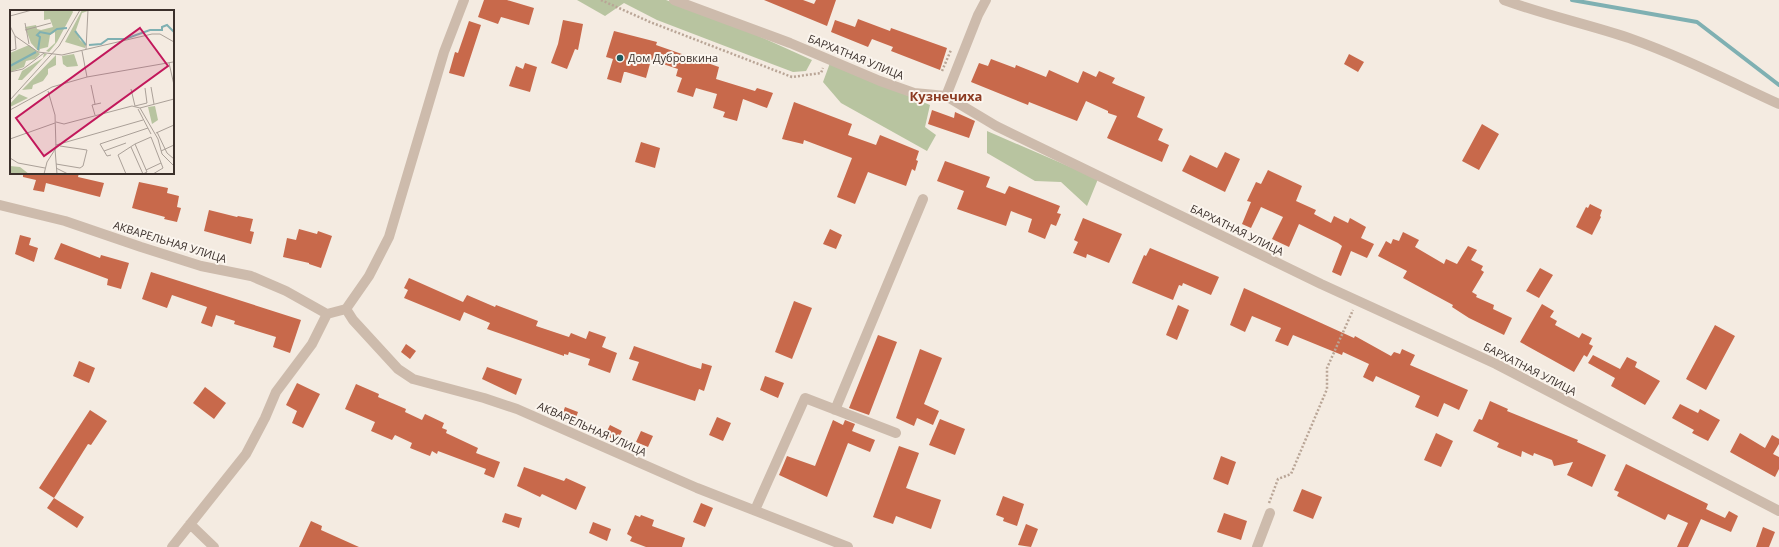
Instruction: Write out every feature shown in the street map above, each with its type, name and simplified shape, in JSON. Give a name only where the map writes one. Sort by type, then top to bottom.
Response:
[{"type":"street","points":[[172,547],[246,454],[265,418],[276,392],[312,344],[327,314],[346,309],[369,276],[389,237],[444,52],[464,0]]},
{"type":"street","name":"БАРХАТНАЯ УЛИЦА","points":[[674,0],[826,58],[880,81],[914,93],[946,96],[996,126],[1357,301],[1496,364],[1779,511]]},
{"type":"street","points":[[946,96],[978,15],[986,0]]},
{"type":"street","points":[[1504,0],[1542,14],[1586,25],[1662,51],[1779,104]]},
{"type":"street","points":[[835,410],[923,199]]},
{"type":"street","name":"АКВАРЕЛЬНАЯ УЛИЦА","points":[[0,205],[65,221],[201,266],[252,276],[286,291],[327,314]]},
{"type":"street","name":"АКВАРЕЛЬНАЯ УЛИЦА","points":[[346,309],[353,320],[405,375],[413,379],[484,398],[517,409],[697,488],[848,547]]},
{"type":"street","points":[[755,510],[805,398],[896,433]]},
{"type":"street","points":[[1257,547],[1270,513]]},
{"type":"street","points":[[190,524],[214,547]]},
{"type":"path","points":[[601,0],[650,22],[792,77],[821,72],[826,58]]},
{"type":"path","points":[[1270,513],[1268,505],[1278,480],[1291,474],[1327,389],[1327,368],[1357,301]]},
{"type":"green space","points":[[577,0],[666,0],[732,24],[812,60],[806,71],[793,72],[657,20],[624,3],[605,16]]},
{"type":"green space","points":[[830,63],[930,105],[925,127],[936,135],[927,151],[841,103],[823,82]]},
{"type":"green space","points":[[987,131],[1098,179],[1087,206],[1061,182],[1035,181],[987,153]]},
{"type":"building","points":[[484,0],[507,0],[534,8],[529,25],[501,17],[498,24],[478,17]]},
{"type":"building","points":[[764,0],[803,0],[814,4],[816,0],[836,0],[827,26]]},
{"type":"building","points":[[858,19],[890,31],[891,28],[947,48],[940,70],[891,51],[893,47],[872,39],[868,47],[831,32],[835,20],[855,27]]},
{"type":"building","points":[[563,20],[583,24],[578,50],[575,49],[567,69],[551,63],[558,44]]},
{"type":"building","points":[[469,21],[481,25],[464,77],[449,73],[455,52],[458,53]]},
{"type":"building","points":[[614,31],[657,42],[656,45],[719,67],[716,79],[755,91],[757,88],[773,93],[767,108],[743,99],[737,121],[723,117],[725,112],[713,108],[717,94],[696,88],[693,97],[677,92],[682,78],[676,76],[678,69],[651,60],[646,78],[624,72],[621,83],[607,79],[613,59],[606,57]]},
{"type":"building","points":[[1349,54],[1364,62],[1358,72],[1344,64]]},
{"type":"building","points":[[991,59],[1015,68],[1016,65],[1046,77],[1049,70],[1078,83],[1083,71],[1096,77],[1099,71],[1115,78],[1112,83],[1145,97],[1137,117],[1163,129],[1158,140],[1169,145],[1162,162],[1107,138],[1117,116],[1108,113],[1108,111],[1086,101],[1077,121],[1029,102],[1028,105],[971,82],[979,63],[988,66]]},
{"type":"building","points":[[525,63],[537,67],[530,92],[509,86],[516,66],[523,69]]},
{"type":"building","points":[[794,102],[852,124],[848,135],[876,145],[880,135],[919,151],[915,171],[912,169],[906,186],[868,172],[855,204],[837,197],[852,158],[804,140],[803,144],[782,139]]},
{"type":"building","points":[[932,110],[954,118],[955,112],[975,121],[969,138],[928,124]]},
{"type":"building","points":[[1482,124],[1499,134],[1479,170],[1462,161]]},
{"type":"building","points":[[641,142],[660,148],[655,168],[635,162]]},
{"type":"building","points":[[1225,152],[1240,159],[1225,192],[1182,171],[1190,155],[1217,168]]},
{"type":"building","points":[[945,161],[990,177],[986,187],[1005,194],[1009,186],[1060,206],[1057,213],[1061,214],[1056,226],[1051,224],[1045,239],[1028,232],[1032,219],[1011,211],[1006,226],[957,209],[964,191],[937,181]]},
{"type":"building","points":[[1268,170],[1302,186],[1296,201],[1316,210],[1314,214],[1331,223],[1334,216],[1348,223],[1350,218],[1366,227],[1361,238],[1374,244],[1367,258],[1351,251],[1341,276],[1332,272],[1342,246],[1338,243],[1299,224],[1289,247],[1272,239],[1283,217],[1261,207],[1251,228],[1242,224],[1251,202],[1247,201],[1256,182],[1261,184]]},
{"type":"building","points":[[23,174],[79,174],[78,177],[104,183],[100,197],[46,183],[44,192],[33,190],[36,180],[23,177]]},
{"type":"building","points":[[139,182],[168,188],[167,193],[179,196],[177,207],[181,208],[177,222],[164,219],[165,217],[132,208]]},
{"type":"building","points":[[1590,204],[1602,210],[1601,217],[1592,235],[1576,227],[1586,207],[1588,208]]},
{"type":"building","points":[[209,210],[237,217],[253,219],[250,231],[254,232],[251,244],[204,231]]},
{"type":"building","points":[[1083,218],[1122,234],[1109,263],[1087,254],[1086,258],[1073,253],[1078,242],[1074,240]]},
{"type":"building","points":[[299,229],[317,234],[318,231],[332,236],[321,268],[309,263],[283,257],[287,238],[296,240]]},
{"type":"building","points":[[830,229],[842,235],[836,249],[823,244]]},
{"type":"building","points":[[1403,232],[1419,240],[1415,247],[1444,264],[1446,259],[1457,264],[1468,246],[1477,250],[1471,260],[1483,266],[1481,270],[1484,272],[1472,292],[1477,295],[1476,297],[1494,305],[1493,309],[1512,318],[1504,335],[1469,318],[1452,307],[1453,305],[1403,278],[1407,271],[1378,256],[1386,241],[1391,244],[1393,239],[1399,241]]},
{"type":"building","points":[[20,235],[31,238],[29,245],[38,248],[34,262],[15,254]]},
{"type":"building","points":[[61,243],[100,258],[101,255],[129,263],[121,289],[107,285],[108,279],[54,259]]},
{"type":"building","points":[[1150,248],[1219,277],[1211,295],[1183,283],[1182,286],[1179,285],[1173,300],[1132,283],[1144,255],[1146,256]]},
{"type":"building","points":[[1540,268],[1553,275],[1539,298],[1526,291]]},
{"type":"building","points":[[151,272],[301,320],[290,353],[273,347],[276,337],[234,324],[235,321],[216,315],[212,327],[201,323],[207,307],[172,295],[167,308],[142,299]]},
{"type":"building","points":[[409,278],[463,302],[467,295],[495,307],[496,305],[538,321],[536,326],[569,337],[571,333],[586,339],[589,331],[606,337],[602,347],[617,353],[610,373],[588,365],[590,359],[569,352],[568,355],[564,354],[564,356],[487,329],[490,323],[464,312],[460,321],[404,298],[408,290],[404,288]]},
{"type":"building","points":[[1244,288],[1354,338],[1355,336],[1391,356],[1394,352],[1400,354],[1402,349],[1415,355],[1410,365],[1468,390],[1459,410],[1444,403],[1438,417],[1415,407],[1420,396],[1376,376],[1373,382],[1363,377],[1369,364],[1343,352],[1342,355],[1293,335],[1288,346],[1275,341],[1281,328],[1252,316],[1245,332],[1230,325]]},
{"type":"building","points":[[794,301],[812,308],[792,359],[775,352]]},
{"type":"building","points":[[1542,304],[1554,311],[1550,317],[1557,321],[1555,325],[1579,338],[1582,333],[1592,338],[1589,344],[1593,346],[1587,357],[1584,355],[1574,372],[1520,342]]},
{"type":"building","points":[[1178,305],[1189,310],[1177,340],[1166,335]]},
{"type":"building","points":[[1715,325],[1735,336],[1706,390],[1686,379]]},
{"type":"building","points":[[878,335],[897,342],[869,415],[849,408]]},
{"type":"building","points":[[406,344],[416,351],[410,359],[401,352]]},
{"type":"building","points":[[634,346],[701,369],[702,363],[712,366],[704,391],[699,389],[695,401],[632,380],[639,362],[629,359]]},
{"type":"building","points":[[920,349],[942,358],[924,404],[939,411],[933,425],[917,418],[914,426],[896,418]]},
{"type":"building","points":[[1593,355],[1620,369],[1627,357],[1637,362],[1635,367],[1660,381],[1645,405],[1611,386],[1615,378],[1588,363]]},
{"type":"building","points":[[79,361],[95,368],[89,383],[73,376]]},
{"type":"building","points":[[487,367],[522,379],[516,395],[482,379]]},
{"type":"building","points":[[765,376],[784,383],[778,398],[760,390]]},
{"type":"building","points":[[297,383],[320,394],[303,428],[292,423],[297,411],[286,405]]},
{"type":"building","points":[[356,384],[379,394],[378,397],[406,409],[405,412],[422,420],[425,414],[444,423],[442,428],[447,430],[446,433],[478,448],[476,453],[500,462],[494,478],[484,474],[486,469],[438,451],[437,454],[432,451],[430,456],[410,448],[412,443],[395,435],[392,440],[371,431],[375,422],[345,409]]},
{"type":"building","points":[[205,387],[226,403],[214,419],[193,403]]},
{"type":"building","points":[[1490,401],[1508,409],[1507,411],[1578,440],[1577,442],[1606,455],[1592,487],[1567,475],[1573,462],[1554,466],[1552,460],[1534,453],[1533,456],[1522,451],[1521,457],[1497,447],[1499,443],[1473,431],[1479,419],[1482,420]]},
{"type":"building","points":[[1680,404],[1698,413],[1700,409],[1720,420],[1708,441],[1692,433],[1694,430],[1672,418]]},
{"type":"building","points":[[565,407],[578,412],[574,423],[561,418]]},
{"type":"building","points":[[90,410],[107,421],[91,445],[88,444],[54,498],[39,488]]},
{"type":"building","points":[[717,417],[731,423],[723,441],[709,435]]},
{"type":"building","points":[[940,419],[965,429],[955,455],[929,445]]},
{"type":"building","points":[[833,420],[843,425],[845,420],[855,424],[852,431],[875,440],[870,452],[848,443],[827,497],[779,475],[787,456],[815,466]]},
{"type":"building","points":[[610,425],[622,431],[617,441],[605,435]]},
{"type":"building","points":[[641,431],[653,436],[648,447],[636,442]]},
{"type":"building","points":[[1436,433],[1453,441],[1441,467],[1424,460]]},
{"type":"building","points":[[1740,433],[1765,448],[1772,435],[1779,439],[1779,444],[1773,454],[1779,457],[1779,469],[1775,477],[1730,452]]},
{"type":"building","points":[[899,446],[919,453],[906,488],[941,500],[931,529],[896,516],[893,524],[873,517]]},
{"type":"building","points":[[1221,456],[1236,462],[1228,485],[1213,479]]},
{"type":"building","points":[[1626,464],[1708,504],[1706,509],[1725,518],[1729,511],[1738,516],[1731,532],[1701,519],[1688,547],[1677,547],[1688,523],[1668,514],[1665,520],[1617,496],[1619,492],[1614,490]]},
{"type":"building","points":[[524,467],[564,481],[566,478],[586,487],[576,510],[542,494],[540,497],[517,486]]},
{"type":"building","points":[[1302,489],[1322,497],[1313,519],[1293,511]]},
{"type":"building","points":[[1003,496],[1024,504],[1017,526],[1003,521],[1004,518],[996,515]]},
{"type":"building","points":[[54,498],[84,517],[77,528],[47,508]]},
{"type":"building","points":[[701,503],[713,508],[705,527],[693,522]]},
{"type":"building","points":[[505,513],[522,518],[519,528],[502,522]]},
{"type":"building","points":[[1224,513],[1247,521],[1241,540],[1217,532]]},
{"type":"building","points":[[635,515],[640,517],[641,515],[654,520],[652,526],[685,538],[682,547],[646,547],[630,541],[632,537],[627,534]]},
{"type":"building","points":[[311,521],[322,526],[321,530],[359,547],[299,547]]},
{"type":"building","points":[[593,522],[611,529],[607,541],[589,533]]},
{"type":"building","points":[[1026,524],[1038,529],[1031,547],[1018,545]]},
{"type":"building","points":[[1763,527],[1775,532],[1769,547],[1756,547]]},
{"type":"waterway","points":[[1572,0],[1697,22],[1779,85]]},
{"type":"place","name":"Дом Дубровкина","points":[[620,58]]},
{"type":"district","name":"Кузнечиха","points":[[946,96]]}]
